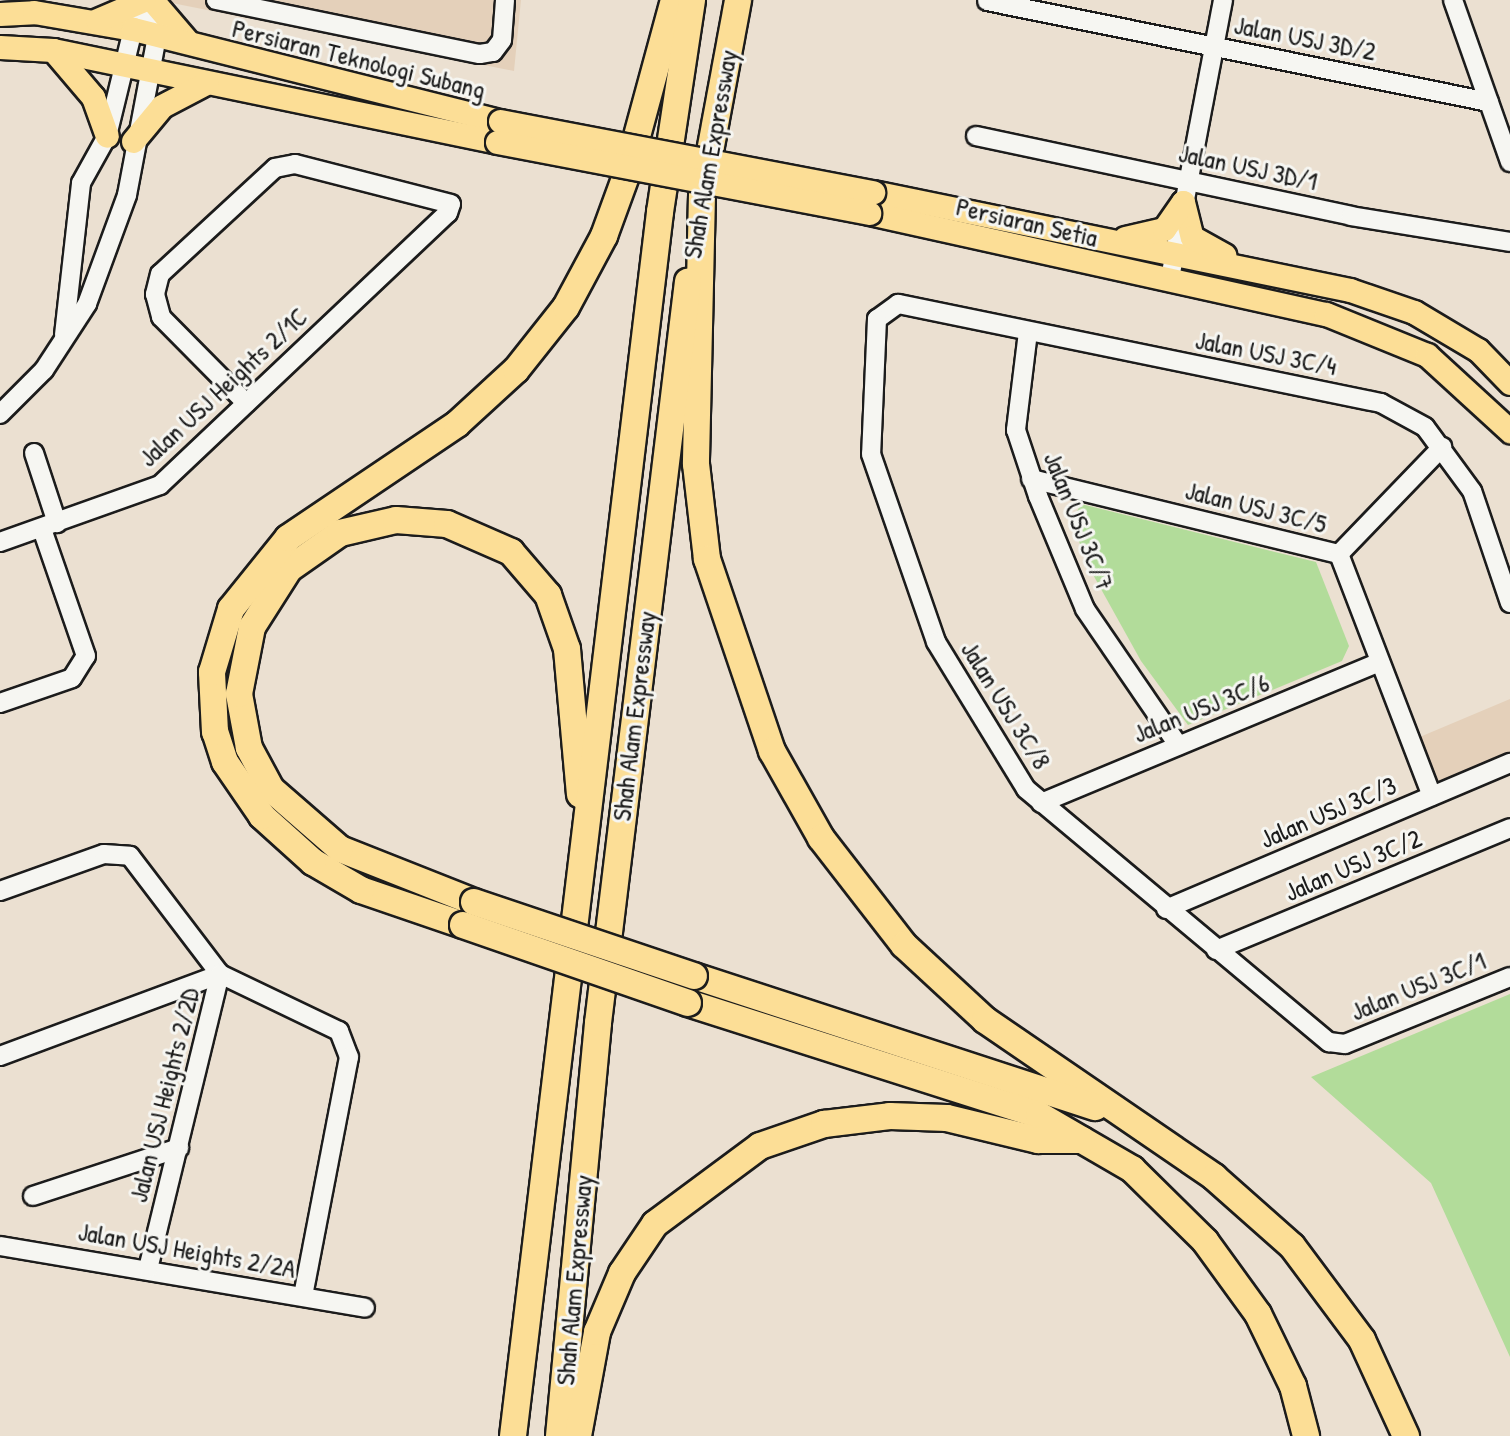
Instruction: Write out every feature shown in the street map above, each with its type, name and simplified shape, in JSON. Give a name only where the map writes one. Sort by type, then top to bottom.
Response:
[{"type":"highway","points":[[674,0],[627,173],[604,236],[566,307],[516,370],[457,424],[288,538],[231,609],[212,672],[215,732],[225,762],[262,816],[313,862],[361,890],[468,913],[694,976],[1130,1119]]},
{"type":"highway","name":"Shah Alam Expressway","points":[[513,1436],[585,820],[692,0]]},
{"type":"highway","name":"Shah Alam Expressway","points":[[559,1436],[603,982],[702,195],[738,0]]},
{"type":"highway","points":[[702,195],[696,464],[707,559],[772,751],[821,838],[904,945],[985,1020],[1214,1177],[1301,1256],[1362,1340],[1406,1436]]},
{"type":"highway","points":[[585,820],[567,649],[548,595],[511,552],[447,524],[396,520],[340,533],[289,569],[252,627],[239,694],[249,748],[271,789],[341,849],[468,913],[688,1003],[1040,1115],[1132,1169],[1205,1241],[1258,1314],[1293,1386],[1306,1436]]},
{"type":"highway","points":[[578,1436],[597,1332],[622,1273],[655,1224],[760,1146],[824,1124],[890,1116],[947,1118],[1038,1140],[1083,1140]]},
{"type":"main road","points":[[87,22],[145,9],[198,49]]},
{"type":"main road","name":"Persiaran Teknologi Subang","points":[[0,13],[34,12],[87,22],[145,9],[157,36],[498,132]]},
{"type":"main road","name":"Persiaran Teknologi Subang","points":[[0,47],[53,50],[206,83],[498,132]]},
{"type":"main road","points":[[53,50],[93,97],[107,136]]},
{"type":"main road","points":[[133,141],[163,106],[206,83]]},
{"type":"main road","name":"Persiaran Setia","points":[[498,132],[871,202],[1115,240],[1248,267],[1414,312],[1478,350],[1510,383]]},
{"type":"main road","points":[[1115,240],[1164,229],[1185,191]]},
{"type":"main road","points":[[1185,191],[1192,237],[1248,267]]},
{"type":"main road","name":"Persiaran Setia","points":[[871,202],[1112,271],[1170,278],[1326,314],[1427,355],[1510,431]]},
{"type":"street","points":[[216,0],[480,54],[493,52],[502,40],[505,0]]},
{"type":"street","points":[[1170,278],[1173,251],[1223,0]]},
{"type":"street","points":[[1453,0],[1510,162]]},
{"type":"street","name":"Jalan USJ 3D/2","points":[[987,1],[1489,102]]},
{"type":"street","points":[[64,342],[81,183],[107,136],[125,65],[145,9]]},
{"type":"street","points":[[0,414],[64,342],[87,304],[127,195],[133,141],[157,36]]},
{"type":"street","name":"Jalan USJ 3D/1","points":[[976,136],[1185,191],[1510,242]]},
{"type":"street","name":"Jalan USJ Heights 2/1C","points":[[0,542],[160,485],[448,213],[451,204],[444,198],[295,164],[259,179],[160,274],[155,295],[161,317],[246,402]]},
{"type":"street","name":"Jalan USJ 3C/4","points":[[898,304],[1381,403],[1425,427],[1472,491],[1510,603]]},
{"type":"street","name":"Jalan USJ 3C/8","points":[[898,304],[877,319],[871,454],[936,642],[1026,789],[1317,1036],[1345,1044]]},
{"type":"street","name":"Jalan USJ 3C/7","points":[[1028,332],[1016,430],[1031,479],[1080,600],[1178,745]]},
{"type":"street","points":[[1339,555],[1442,447]]},
{"type":"street","points":[[0,703],[72,678],[86,656],[50,526],[34,453]]},
{"type":"street","name":"Jalan USJ 3C/5","points":[[1031,479],[1339,555],[1432,796]]},
{"type":"street","name":"Jalan USJ 3C/6","points":[[1041,803],[1380,662]]},
{"type":"street","name":"Jalan USJ 3C/3","points":[[1166,909],[1510,763]]},
{"type":"street","name":"Jalan USJ 3C/2","points":[[1216,950],[1510,828]]},
{"type":"street","points":[[0,891],[104,854],[130,856],[220,974],[339,1031],[346,1042],[349,1057],[303,1296]]},
{"type":"street","points":[[0,1056],[220,974]]},
{"type":"street","name":"Jalan USJ Heights 2/2D","points":[[148,1269],[220,974]]},
{"type":"street","name":"Jalan USJ 3C/1","points":[[1345,1044],[1510,977]]},
{"type":"street","points":[[33,1196],[179,1148]]},
{"type":"street","name":"Jalan USJ Heights 2/2A","points":[[0,1246],[148,1269],[365,1308]]},
{"type":"shaded area","points":[[157,0],[521,0],[514,71]]},
{"type":"shaded area","points":[[1510,699],[1510,757],[1435,789],[1415,739]]},
{"type":"green space","points":[[1081,504],[1316,562],[1349,646],[1342,661],[1188,725],[1141,661],[1091,571],[1071,522]]},
{"type":"green space","points":[[1510,994],[1510,1357],[1431,1183],[1311,1077]]}]
